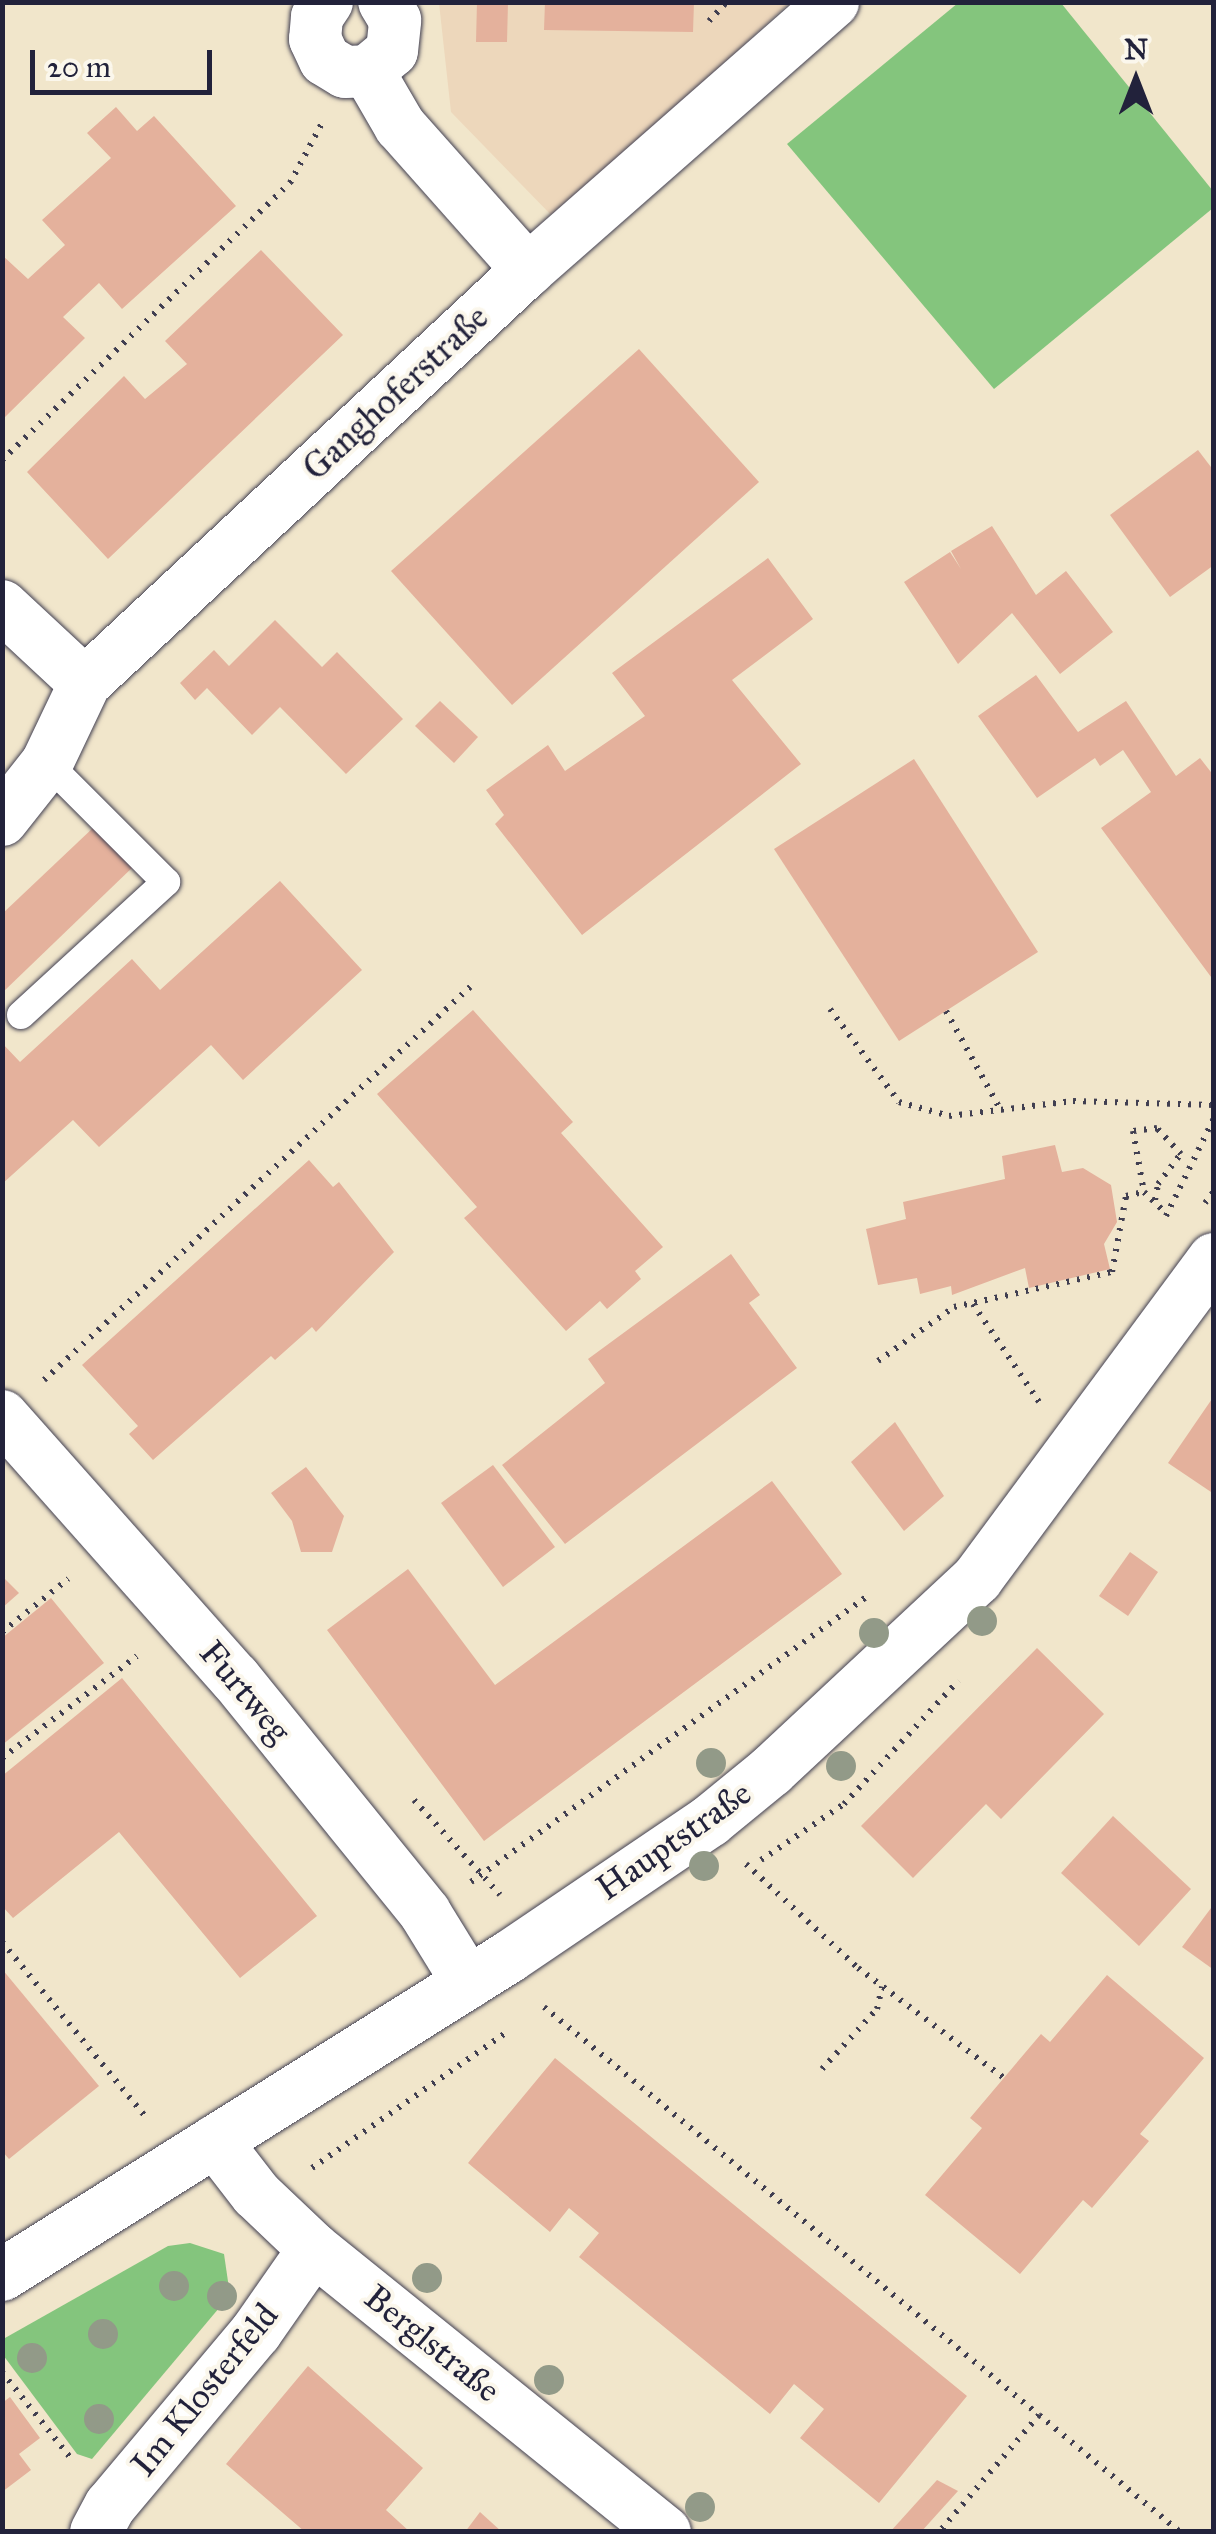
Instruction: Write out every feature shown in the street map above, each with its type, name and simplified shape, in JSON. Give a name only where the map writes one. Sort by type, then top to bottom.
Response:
[{"type":"street","points":[[328,2],[317,17],[315,39],[325,60],[344,72],[368,71],[392,50],[395,20],[386,4]]},
{"type":"street","name":"Ganghoferstraße","points":[[2,820],[46,762],[84,683],[528,270],[833,2]]},
{"type":"street","points":[[368,71],[400,126],[528,270]]},
{"type":"street","points":[[2,606],[84,683]]},
{"type":"street","name":"Hauptstraße","points":[[2,2275],[468,1983],[710,1820],[859,1696],[978,1580],[1214,1260]]},
{"type":"street","name":"Furtweg","points":[[2,1416],[247,1693],[426,1913],[468,1983]]},
{"type":"street","name":"Berglstraße","points":[[215,2141],[256,2194],[314,2249],[665,2532]]},
{"type":"street","name":"Im Klosterfeld","points":[[103,2519],[256,2332],[314,2249]]},
{"type":"lane","points":[[22,1015],[166,882],[46,762]]},
{"type":"path","points":[[708,21],[727,2]]},
{"type":"path","points":[[2,460],[290,183]]},
{"type":"path","points":[[41,1383],[470,988]]},
{"type":"path","points":[[830,1009],[900,1102],[949,1116],[1073,1101],[1214,1105]]},
{"type":"path","points":[[946,1011],[1000,1110]]},
{"type":"path","points":[[1167,1228],[1166,1213],[1214,1118]]},
{"type":"path","points":[[1156,1200],[1158,1184],[1180,1154],[1158,1128],[1133,1131],[1144,1192],[1166,1213]]},
{"type":"path","points":[[878,1361],[954,1307],[1112,1272],[1126,1196],[1144,1192]]},
{"type":"path","points":[[974,1304],[1034,1398]]},
{"type":"path","points":[[2,1632],[81,1569]]},
{"type":"path","points":[[480,1876],[876,1590]]},
{"type":"path","points":[[2,1758],[152,1644]]},
{"type":"path","name":"Hauptstraße","points":[[786,1843],[826,1816]]},
{"type":"path","points":[[710,1820],[749,1867],[882,1988],[1004,2078]]},
{"type":"path","points":[[2,1942],[159,2132]]},
{"type":"path","points":[[822,2069],[877,2009],[882,1988]]},
{"type":"path","points":[[528,2018],[558,1996]]},
{"type":"path","points":[[544,2007],[1180,2532]]},
{"type":"path","points":[[298,2176],[512,2028]]},
{"type":"path","points":[[2,2372],[103,2519]]},
{"type":"path","points":[[939,2532],[1039,2415]]},
{"type":"shaded area","points":[[439,3],[789,3],[556,220],[451,112]]},
{"type":"green space","points":[[958,3],[1061,3],[1213,191],[1213,208],[994,389],[787,144]]},
{"type":"green space","points":[[190,2243],[224,2254],[230,2295],[92,2459],[77,2454],[3,2355],[5,2338],[168,2246]]},
{"type":"building","points":[[477,2],[508,2],[507,42],[476,42]]},
{"type":"building","points":[[545,2],[694,2],[693,32],[544,30]]},
{"type":"building","points":[[116,107],[137,131],[154,116],[236,206],[122,309],[99,283],[63,317],[85,338],[2,420],[2,255],[28,279],[65,245],[42,220],[111,158],[87,133]]},
{"type":"building","points":[[261,250],[343,335],[108,559],[27,472],[124,376],[145,399],[187,364],[165,341]]},
{"type":"building","points":[[639,349],[759,482],[512,705],[391,571]]},
{"type":"building","points":[[1198,450],[1214,471],[1214,565],[1170,597],[1110,515]]},
{"type":"building","points":[[992,526],[1036,595],[1066,571],[1113,632],[1060,674],[1012,613],[958,664],[904,582],[950,552],[961,569],[951,551]]},
{"type":"building","points":[[768,558],[813,619],[732,680],[801,764],[582,935],[495,824],[504,815],[486,790],[548,745],[565,771],[645,716],[612,673]]},
{"type":"building","points":[[275,620],[322,667],[337,652],[403,719],[346,774],[280,707],[252,735],[207,688],[195,700],[180,683],[214,650],[229,666]]},
{"type":"building","points":[[1036,675],[1078,732],[1126,701],[1176,776],[1200,758],[1214,776],[1214,981],[1101,828],[1151,792],[1123,750],[1100,766],[1095,758],[1037,798],[978,716]]},
{"type":"building","points":[[440,701],[478,737],[454,763],[415,726]]},
{"type":"building","points":[[914,759],[1038,952],[899,1041],[774,849]]},
{"type":"building","points":[[95,826],[135,865],[2,993],[2,914]]},
{"type":"building","points":[[280,881],[362,970],[243,1080],[211,1045],[99,1147],[73,1120],[2,1184],[2,1043],[20,1062],[132,959],[160,990]]},
{"type":"building","points":[[473,1010],[573,1122],[561,1133],[663,1247],[635,1271],[641,1279],[607,1309],[600,1301],[566,1331],[464,1218],[477,1207],[377,1094]]},
{"type":"building","points":[[1055,1145],[1062,1172],[1083,1168],[1111,1185],[1117,1222],[1104,1244],[1110,1269],[1029,1288],[1025,1268],[952,1295],[951,1286],[920,1294],[917,1278],[878,1285],[866,1229],[906,1219],[903,1202],[1005,1179],[1002,1156]]},
{"type":"building","points":[[309,1160],[333,1187],[339,1182],[394,1252],[316,1332],[312,1327],[275,1360],[271,1356],[153,1460],[129,1434],[138,1426],[82,1365]]},
{"type":"building","points":[[731,1254],[760,1295],[749,1303],[797,1368],[565,1544],[502,1465],[605,1383],[588,1359]]},
{"type":"building","points":[[1214,1396],[1214,1494],[1168,1463]]},
{"type":"building","points":[[895,1422],[944,1496],[904,1531],[851,1462]]},
{"type":"building","points":[[493,1465],[555,1547],[503,1587],[441,1503]]},
{"type":"building","points":[[306,1467],[344,1516],[332,1552],[301,1552],[292,1521],[271,1493]]},
{"type":"building","points":[[772,1481],[842,1574],[484,1841],[327,1630],[408,1569],[495,1685]]},
{"type":"building","points":[[1130,1552],[1158,1572],[1128,1616],[1099,1596]]},
{"type":"building","points":[[2,1576],[19,1593],[2,1608]]},
{"type":"building","points":[[51,1598],[104,1663],[2,1745],[2,1638]]},
{"type":"building","points":[[1037,1648],[1104,1714],[1001,1819],[986,1804],[913,1878],[861,1826]]},
{"type":"building","points":[[122,1678],[317,1916],[240,1978],[119,1832],[13,1918],[2,1906],[2,1776]]},
{"type":"building","points":[[1113,1816],[1191,1889],[1139,1946],[1061,1873]]},
{"type":"building","points":[[1214,1904],[1214,1970],[1182,1947]]},
{"type":"building","points":[[2,1969],[99,2086],[9,2159],[2,2151]]},
{"type":"building","points":[[1107,1975],[1204,2058],[1140,2134],[1149,2141],[1092,2208],[1083,2200],[1020,2274],[925,2195],[982,2128],[970,2118],[1041,2034],[1050,2042]]},
{"type":"building","points":[[555,2058],[967,2396],[879,2503],[800,2438],[824,2409],[794,2384],[770,2414],[579,2257],[599,2233],[569,2208],[550,2232],[468,2163]]},
{"type":"building","points":[[308,2366],[423,2468],[386,2510],[410,2532],[305,2532],[226,2464]]},
{"type":"building","points":[[10,2397],[40,2438],[19,2454],[31,2470],[2,2492],[2,2403]]},
{"type":"building","points":[[937,2480],[958,2491],[921,2532],[890,2532]]},
{"type":"building","points":[[480,2512],[502,2532],[465,2532]]}]
